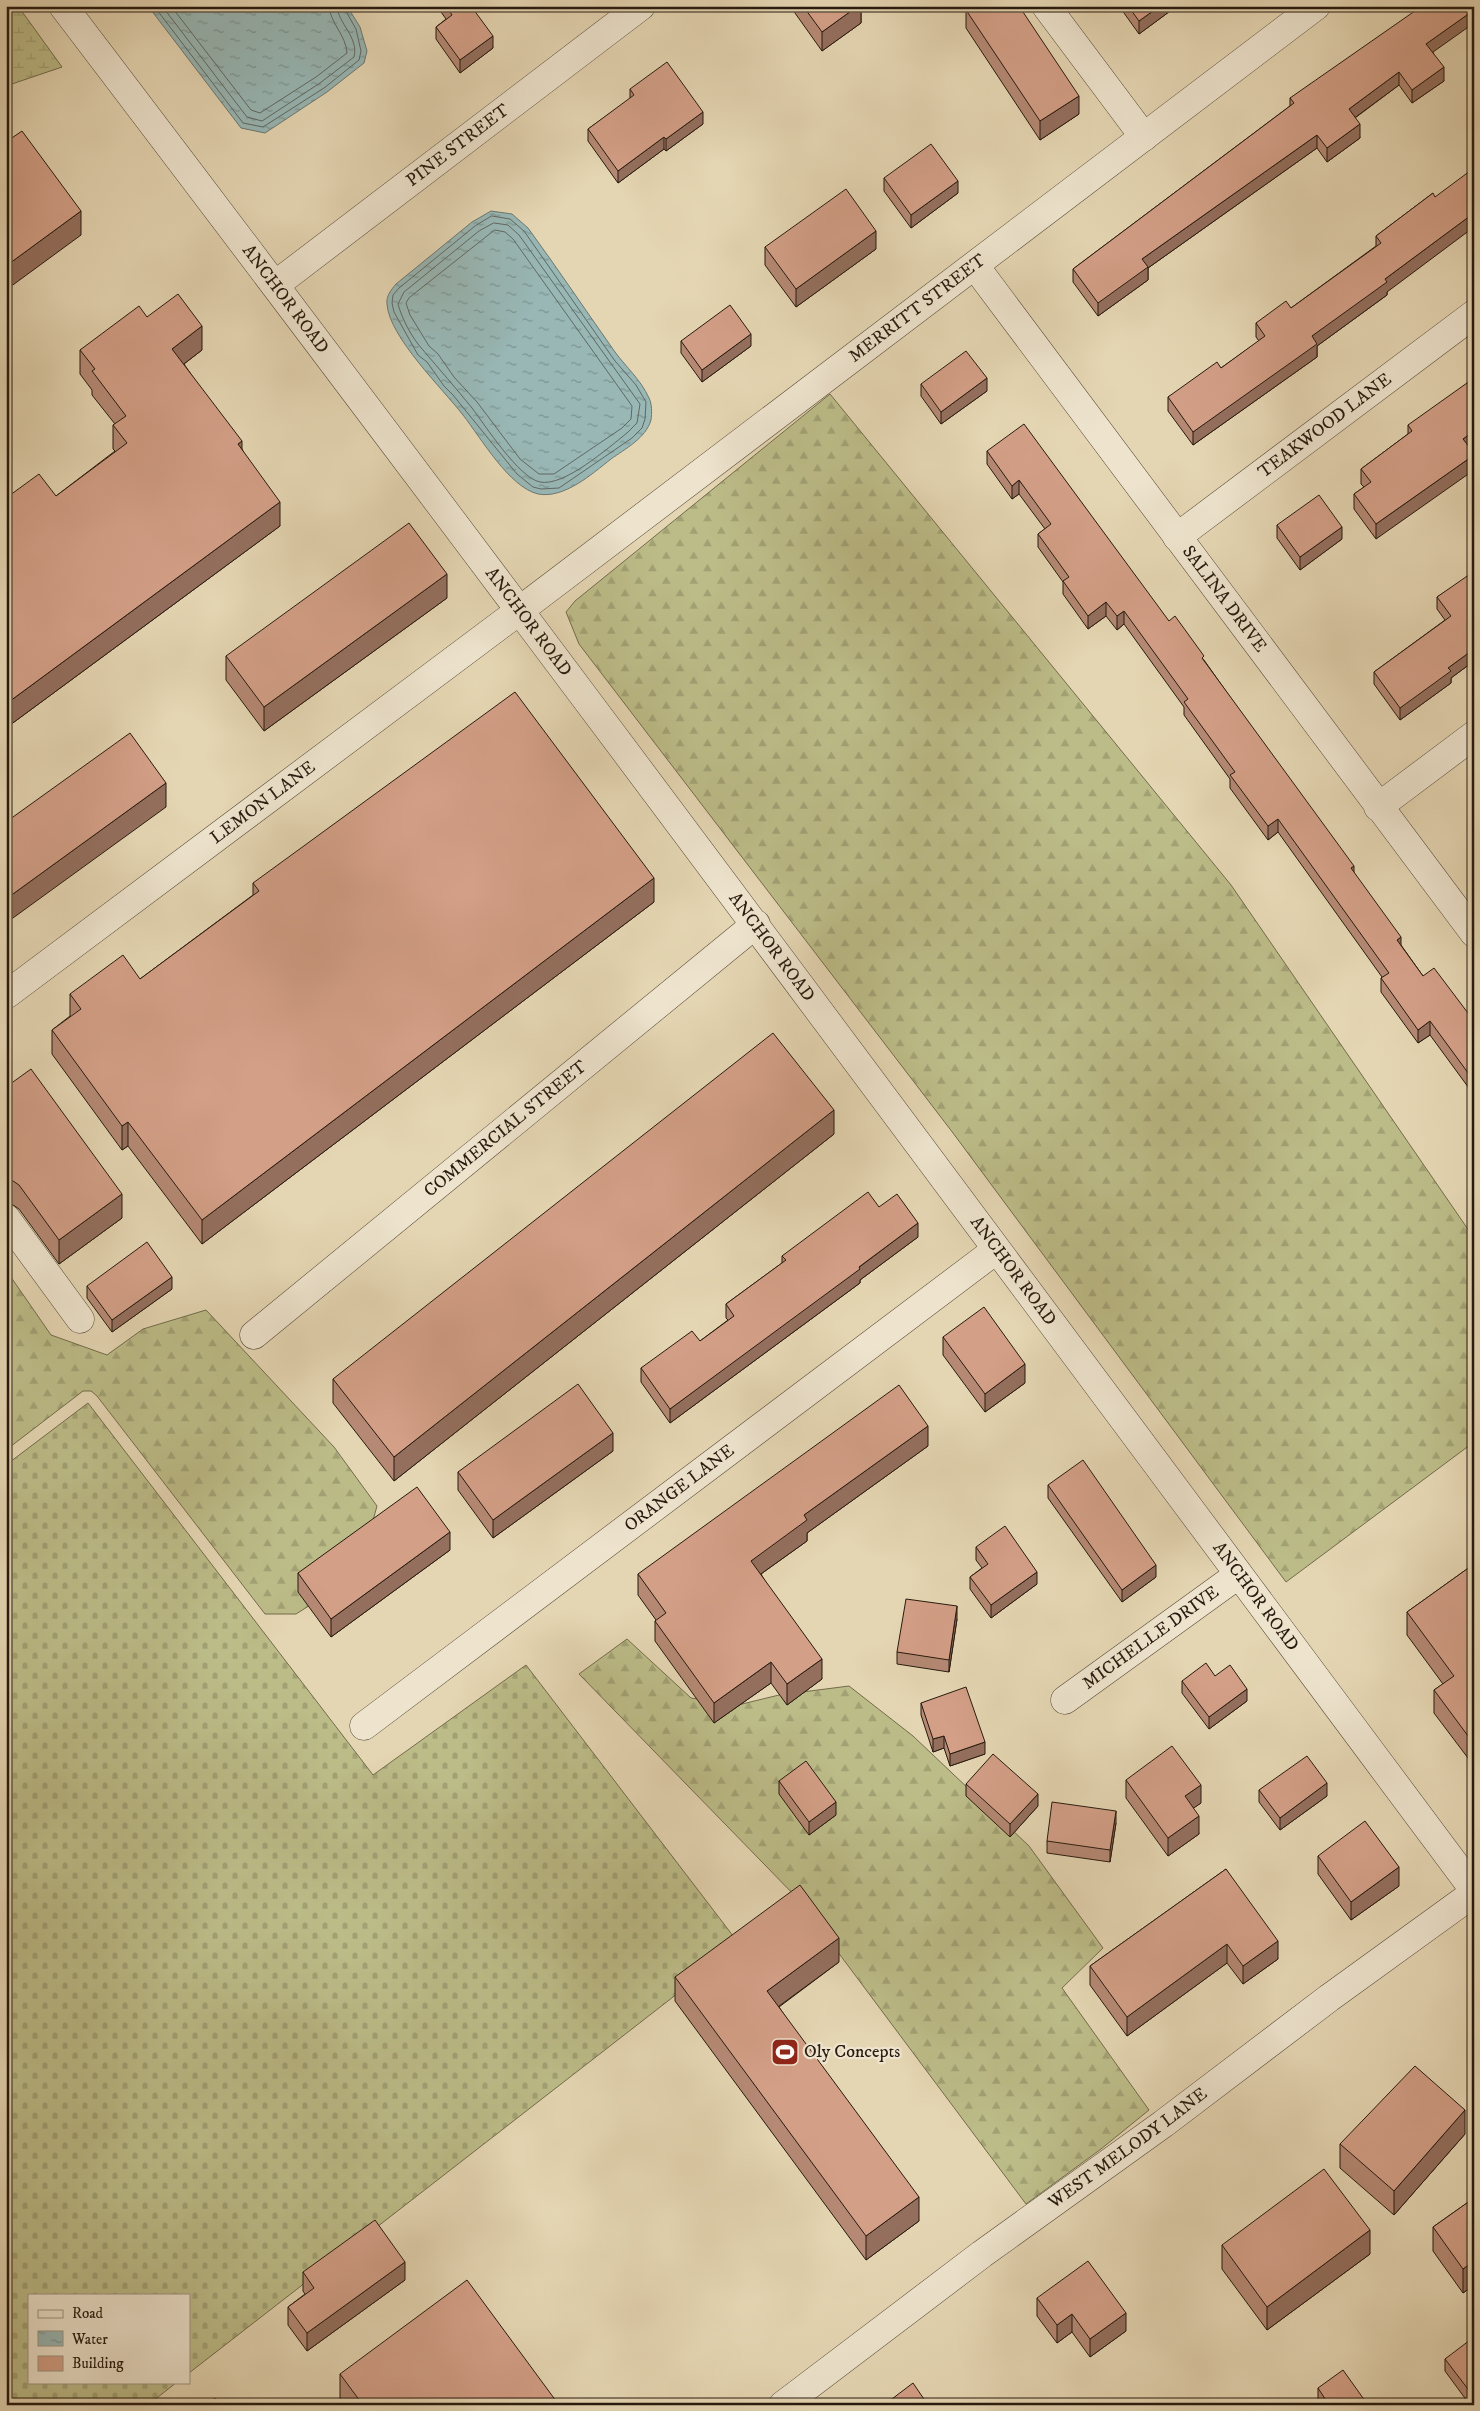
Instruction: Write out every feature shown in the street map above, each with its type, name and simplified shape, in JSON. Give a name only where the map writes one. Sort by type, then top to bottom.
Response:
[{"type":"street","name":"ANCHOR ROAD","points":[[63,6],[756,924],[996,1250],[1474,1891]]},
{"type":"street","name":"PINE STREET","points":[[275,285],[641,6]]},
{"type":"street","points":[[1046,6],[1144,137]]},
{"type":"street","name":"MERRITT STREET","points":[[520,610],[1316,6]]},
{"type":"street","name":"SALINA DRIVE","points":[[975,266],[1474,933]]},
{"type":"street","name":"TEAKWOOD LANE","points":[[1177,537],[1474,314]]},
{"type":"street","name":"LEMON LANE","points":[[6,996],[520,610]]},
{"type":"street","points":[[1378,807],[1474,735]]},
{"type":"street","name":"COMMERCIAL STREET","points":[[254,1335],[756,924]]},
{"type":"street","points":[[6,1218],[80,1319]]},
{"type":"street","name":"ORANGE LANE","points":[[364,1726],[996,1250]]},
{"type":"street","name":"MICHELLE DRIVE","points":[[1065,1700],[1238,1575]]},
{"type":"street","name":"WEST MELODY LANE","points":[[783,2405],[982,2254],[1163,2124],[1474,1891]]},
{"type":"green space","points":[[6,6],[18,6],[62,67],[6,86]]},
{"type":"green space","points":[[830,394],[1231,885],[1474,1238],[1474,1442],[1286,1582],[953,1133],[579,644],[566,612],[575,601]]},
{"type":"green space","points":[[6,1270],[51,1335],[107,1355],[143,1329],[206,1310],[334,1447],[377,1506],[358,1575],[296,1614],[265,1614],[97,1396],[91,1391],[83,1391],[6,1450]]},
{"type":"green space","points":[[88,1403],[373,1775],[526,1665],[740,1945],[190,2372],[190,2294],[28,2294],[28,2384],[174,2384],[148,2405],[6,2405],[6,1465]]},
{"type":"green space","points":[[627,1639],[691,1698],[738,1705],[779,1695],[849,1686],[913,1736],[1029,1846],[1103,1948],[1062,1988],[1149,2110],[1101,2149],[1026,2204],[799,1900],[579,1674]]},
{"type":"water","points":[[148,6],[347,6],[360,27],[367,51],[364,63],[327,92],[265,133],[241,128]]},
{"type":"water","points":[[491,211],[512,214],[528,228],[615,352],[642,385],[651,403],[651,420],[640,438],[586,478],[558,493],[548,495],[527,490],[506,472],[463,415],[418,362],[397,332],[390,317],[387,298],[396,284],[472,222]]},
{"type":"building","points":[[446,6],[471,6],[493,36],[460,60],[436,27],[452,15]]},
{"type":"building","points":[[803,6],[858,6],[822,32]]},
{"type":"building","points":[[972,6],[1019,6],[1079,96],[1040,121],[966,10]]},
{"type":"building","points":[[1128,6],[1160,6],[1139,21]]},
{"type":"building","points":[[1422,6],[1474,6],[1474,10],[1426,44],[1444,67],[1412,90],[1399,72],[1349,109],[1360,124],[1327,148],[1317,135],[1142,259],[1148,267],[1098,303],[1073,269],[1294,103],[1290,98]]},
{"type":"building","points":[[667,62],[703,112],[666,139],[664,137],[618,171],[588,129],[634,95],[630,89]]},
{"type":"building","points":[[22,131],[81,211],[6,266],[6,142]]},
{"type":"building","points":[[931,144],[958,181],[911,215],[884,178]]},
{"type":"building","points":[[1474,168],[1474,213],[1385,279],[1387,282],[1312,336],[1317,344],[1193,432],[1168,397],[1217,362],[1221,368],[1265,336],[1256,323],[1286,301],[1291,308],[1381,243],[1376,236],[1433,193],[1435,197]]},
{"type":"building","points":[[846,189],[876,231],[796,289],[765,247]]},
{"type":"building","points":[[178,294],[202,326],[172,349],[242,441],[238,444],[280,502],[6,704],[6,498],[39,474],[56,496],[127,443],[113,425],[126,416],[92,371],[95,369],[80,350],[139,306],[147,317]]},
{"type":"building","points":[[730,305],[751,334],[702,370],[681,341]]},
{"type":"building","points":[[966,351],[987,378],[941,412],[921,384]]},
{"type":"building","points":[[1474,378],[1474,431],[1463,439],[1474,455],[1376,524],[1354,494],[1371,482],[1361,469],[1412,431],[1408,425]]},
{"type":"building","points":[[1024,424],[1169,621],[1175,616],[1204,656],[1202,658],[1354,866],[1351,868],[1401,937],[1397,940],[1423,976],[1434,968],[1474,1021],[1474,1081],[1430,1021],[1418,1030],[1381,978],[1389,973],[1278,819],[1268,826],[1230,775],[1235,772],[1184,702],[1188,699],[1124,611],[1117,616],[1106,602],[1088,616],[1063,581],[1069,577],[1038,534],[1051,524],[1019,480],[1012,486],[987,451]]},
{"type":"building","points":[[1319,495],[1342,527],[1300,557],[1277,525]]},
{"type":"building","points":[[409,523],[447,574],[264,707],[226,656]]},
{"type":"building","points":[[1473,572],[1474,649],[1448,668],[1451,671],[1400,708],[1374,672],[1451,616],[1437,597]]},
{"type":"building","points":[[515,692],[654,878],[202,1220],[128,1122],[122,1126],[52,1030],[81,1009],[70,994],[123,955],[140,979],[259,891],[253,883]]},
{"type":"building","points":[[130,733],[166,783],[6,899],[6,822]]},
{"type":"building","points":[[773,1033],[834,1110],[394,1457],[333,1379]]},
{"type":"building","points":[[31,1069],[122,1194],[59,1240],[19,1185],[6,1175],[6,1087]]},
{"type":"building","points":[[868,1192],[879,1207],[897,1194],[918,1223],[859,1267],[860,1269],[670,1409],[641,1368],[692,1331],[700,1341],[734,1316],[726,1304],[786,1260],[782,1256]]},
{"type":"building","points":[[147,1242],[172,1277],[112,1320],[87,1286]]},
{"type":"building","points":[[984,1307],[1025,1364],[985,1394],[943,1337]]},
{"type":"building","points":[[578,1384],[613,1433],[493,1520],[458,1472]]},
{"type":"building","points":[[899,1385],[928,1426],[804,1515],[807,1520],[751,1561],[822,1659],[787,1684],[771,1662],[714,1703],[655,1621],[666,1613],[638,1574]]},
{"type":"building","points":[[1083,1460],[1156,1565],[1122,1590],[1048,1485]]},
{"type":"building","points":[[417,1487],[450,1532],[331,1619],[298,1573]]},
{"type":"building","points":[[1005,1526],[1037,1572],[991,1605],[970,1577],[988,1564],[976,1547]]},
{"type":"building","points":[[1474,1564],[1474,1744],[1434,1690],[1454,1676],[1407,1612]]},
{"type":"building","points":[[906,1599],[957,1606],[949,1660],[897,1652]]},
{"type":"building","points":[[1206,1663],[1215,1676],[1230,1665],[1247,1689],[1209,1717],[1182,1681]]},
{"type":"building","points":[[966,1687],[985,1742],[950,1754],[944,1736],[933,1739],[921,1703]]},
{"type":"building","points":[[1172,1746],[1201,1785],[1185,1796],[1199,1816],[1168,1838],[1126,1780]]},
{"type":"building","points":[[993,1754],[1038,1794],[1010,1824],[966,1784]]},
{"type":"building","points":[[1307,1756],[1327,1783],[1280,1818],[1259,1790]]},
{"type":"building","points":[[806,1761],[836,1802],[809,1822],[779,1781]]},
{"type":"building","points":[[1052,1802],[1116,1811],[1110,1850],[1047,1841]]},
{"type":"building","points":[[1365,1821],[1399,1867],[1351,1902],[1318,1856]]},
{"type":"building","points":[[1226,1869],[1278,1941],[1243,1966],[1227,1944],[1127,2017],[1090,1966]]},
{"type":"building","points":[[800,1885],[839,1938],[767,1991],[919,2197],[866,2236],[675,1977]]},
{"type":"building","points":[[1415,2066],[1465,2110],[1394,2191],[1340,2144]]},
{"type":"building","points":[[1324,2169],[1370,2230],[1267,2307],[1222,2245]]},
{"type":"building","points":[[1474,2198],[1474,2261],[1463,2269],[1433,2227]]},
{"type":"building","points":[[375,2220],[405,2262],[307,2333],[288,2307],[314,2288],[303,2272]]},
{"type":"building","points":[[1088,2261],[1126,2313],[1090,2339],[1072,2314],[1057,2325],[1037,2298]]},
{"type":"building","points":[[467,2280],[559,2405],[363,2405],[340,2374]]},
{"type":"building","points":[[1470,2340],[1474,2344],[1474,2397],[1445,2359]]},
{"type":"building","points":[[1343,2370],[1368,2405],[1329,2405],[1318,2388]]},
{"type":"building","points":[[913,2383],[928,2405],[884,2405]]},
{"type":"building","points":[[215,2398],[220,2405],[207,2405]]},
{"type":"place","name":"Oly Concepts","points":[[785,2052]]}]
